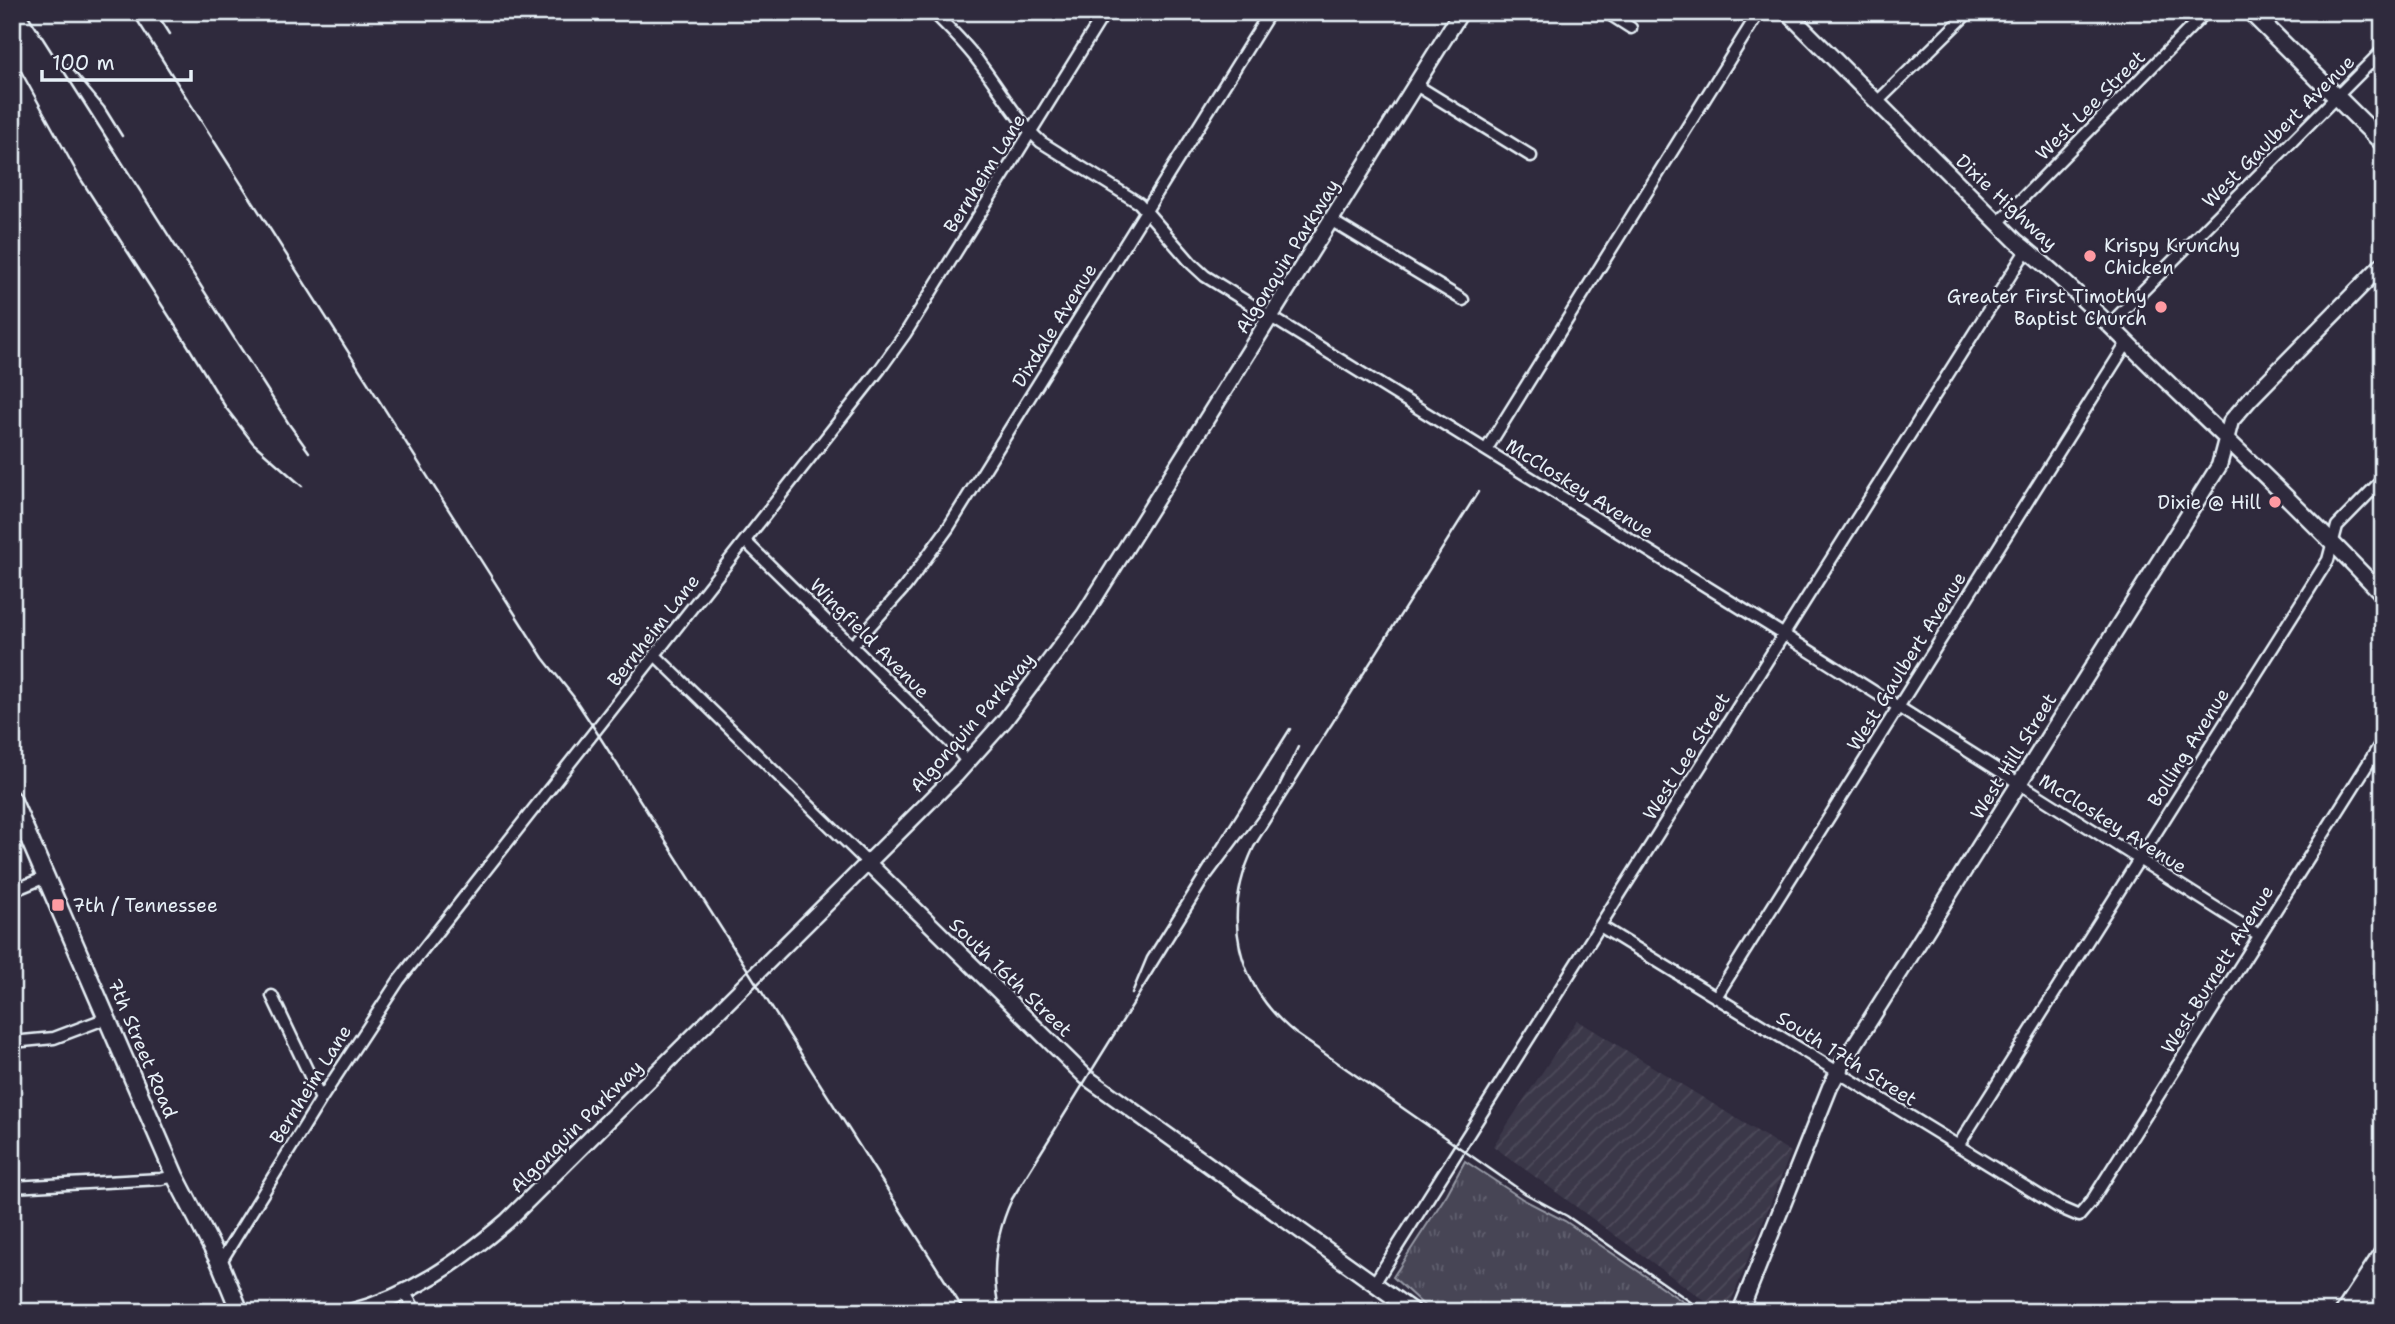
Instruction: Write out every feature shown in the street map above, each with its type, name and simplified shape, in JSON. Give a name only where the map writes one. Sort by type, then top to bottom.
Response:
[{"type":"main road","points":[[2251,12],[2383,143]]},
{"type":"main road","name":"7th Street Road","points":[[12,799],[174,1176],[220,1263],[240,1312]]},
{"type":"street","name":"McCloskey Avenue","points":[[933,12],[963,42],[1030,132],[1041,142],[1147,209],[1205,276],[2259,935]]},
{"type":"street","name":"Bernheim Lane","points":[[220,1263],[398,980],[656,656],[899,343],[1105,12]]},
{"type":"street","name":"Dixdale Avenue","points":[[853,645],[905,587],[948,528],[1270,12]]},
{"type":"street","name":"Algonquin Parkway","points":[[350,1312],[405,1293],[443,1271],[507,1221],[967,762],[1042,673],[1084,615],[1461,12]]},
{"type":"street","points":[[1606,12],[1631,28]]},
{"type":"street","points":[[1486,450],[1759,12]]},
{"type":"street","name":"Dixie Highway","points":[[1787,12],[1998,223],[2056,273],[2331,540],[2383,595]]},
{"type":"street","points":[[1876,103],[1969,12]]},
{"type":"street","name":"West Lee Street","points":[[1998,223],[2206,12]]},
{"type":"street","name":"West Gaulbert Avenue","points":[[2109,325],[2383,50]]},
{"type":"street","points":[[1416,85],[1531,156]]},
{"type":"street","points":[[1332,221],[1463,300]]},
{"type":"street","name":"West Lee Street","points":[[1375,1282],[2027,249]]},
{"type":"street","name":"West Hill Street","points":[[1740,1312],[1838,1073],[2219,466],[2231,421],[2383,264]]},
{"type":"street","name":"West Gaulbert Avenue","points":[[1716,997],[2127,343]]},
{"type":"street","name":"Bolling Avenue","points":[[1958,1146],[2328,560],[2331,540],[2337,526],[2383,479]]},
{"type":"street","name":"Wingfield Avenue","points":[[745,541],[853,645],[967,762]]},
{"type":"street","name":"South 16th Street","points":[[656,656],[1096,1085],[1414,1312]]},
{"type":"street","name":"West Burnett Avenue","points":[[2078,1216],[2091,1202],[2383,740]]},
{"type":"street","points":[[12,891],[46,877]]},
{"type":"street","name":"South 17th Street","points":[[1600,926],[2057,1207],[2078,1216]]},
{"type":"street","points":[[272,996],[321,1099]]},
{"type":"street","points":[[12,1042],[54,1038],[107,1018]]},
{"type":"street","points":[[12,1187],[161,1180],[174,1176]]},
{"type":"street","points":[[405,1293],[416,1312]]},
{"type":"shaded area","points":[[1577,1020],[1791,1152],[1727,1312],[1720,1312],[1493,1146]]},
{"type":"green space","points":[[1465,1161],[1524,1200],[1565,1221],[1698,1312],[1431,1312],[1393,1277],[1447,1194]]},
{"type":"railway","points":[[26,12],[309,452]]},
{"type":"railway","points":[[132,12],[543,658],[596,731],[965,1312]]},
{"type":"railway","points":[[156,12],[170,34]]},
{"type":"railway","points":[[12,55],[80,178],[226,408],[253,443],[302,486]]},
{"type":"railway","points":[[68,64],[104,107],[122,136]]},
{"type":"railway","points":[[1478,492],[1254,847],[1238,898],[1240,948],[1247,971],[1259,993],[1275,1014],[1295,1033],[1526,1194],[1567,1216],[1705,1312]]},
{"type":"railway","points":[[1132,993],[1147,957],[1290,729]]},
{"type":"railway","points":[[1000,1312],[995,1283],[996,1255],[1012,1199],[1208,883],[1276,792],[1298,747]]},
{"type":"railway","points":[[2333,1312],[2383,1236]]},
{"type":"place","name":"Krispy Krunchy Chicken","points":[[2090,256]]},
{"type":"place","name":"Greater First Timothy Baptist Church","points":[[2161,307]]},
{"type":"place","name":"Dixie @ Hill","points":[[2275,502]]},
{"type":"place","name":"7th / Tennessee","points":[[58,905]]}]
